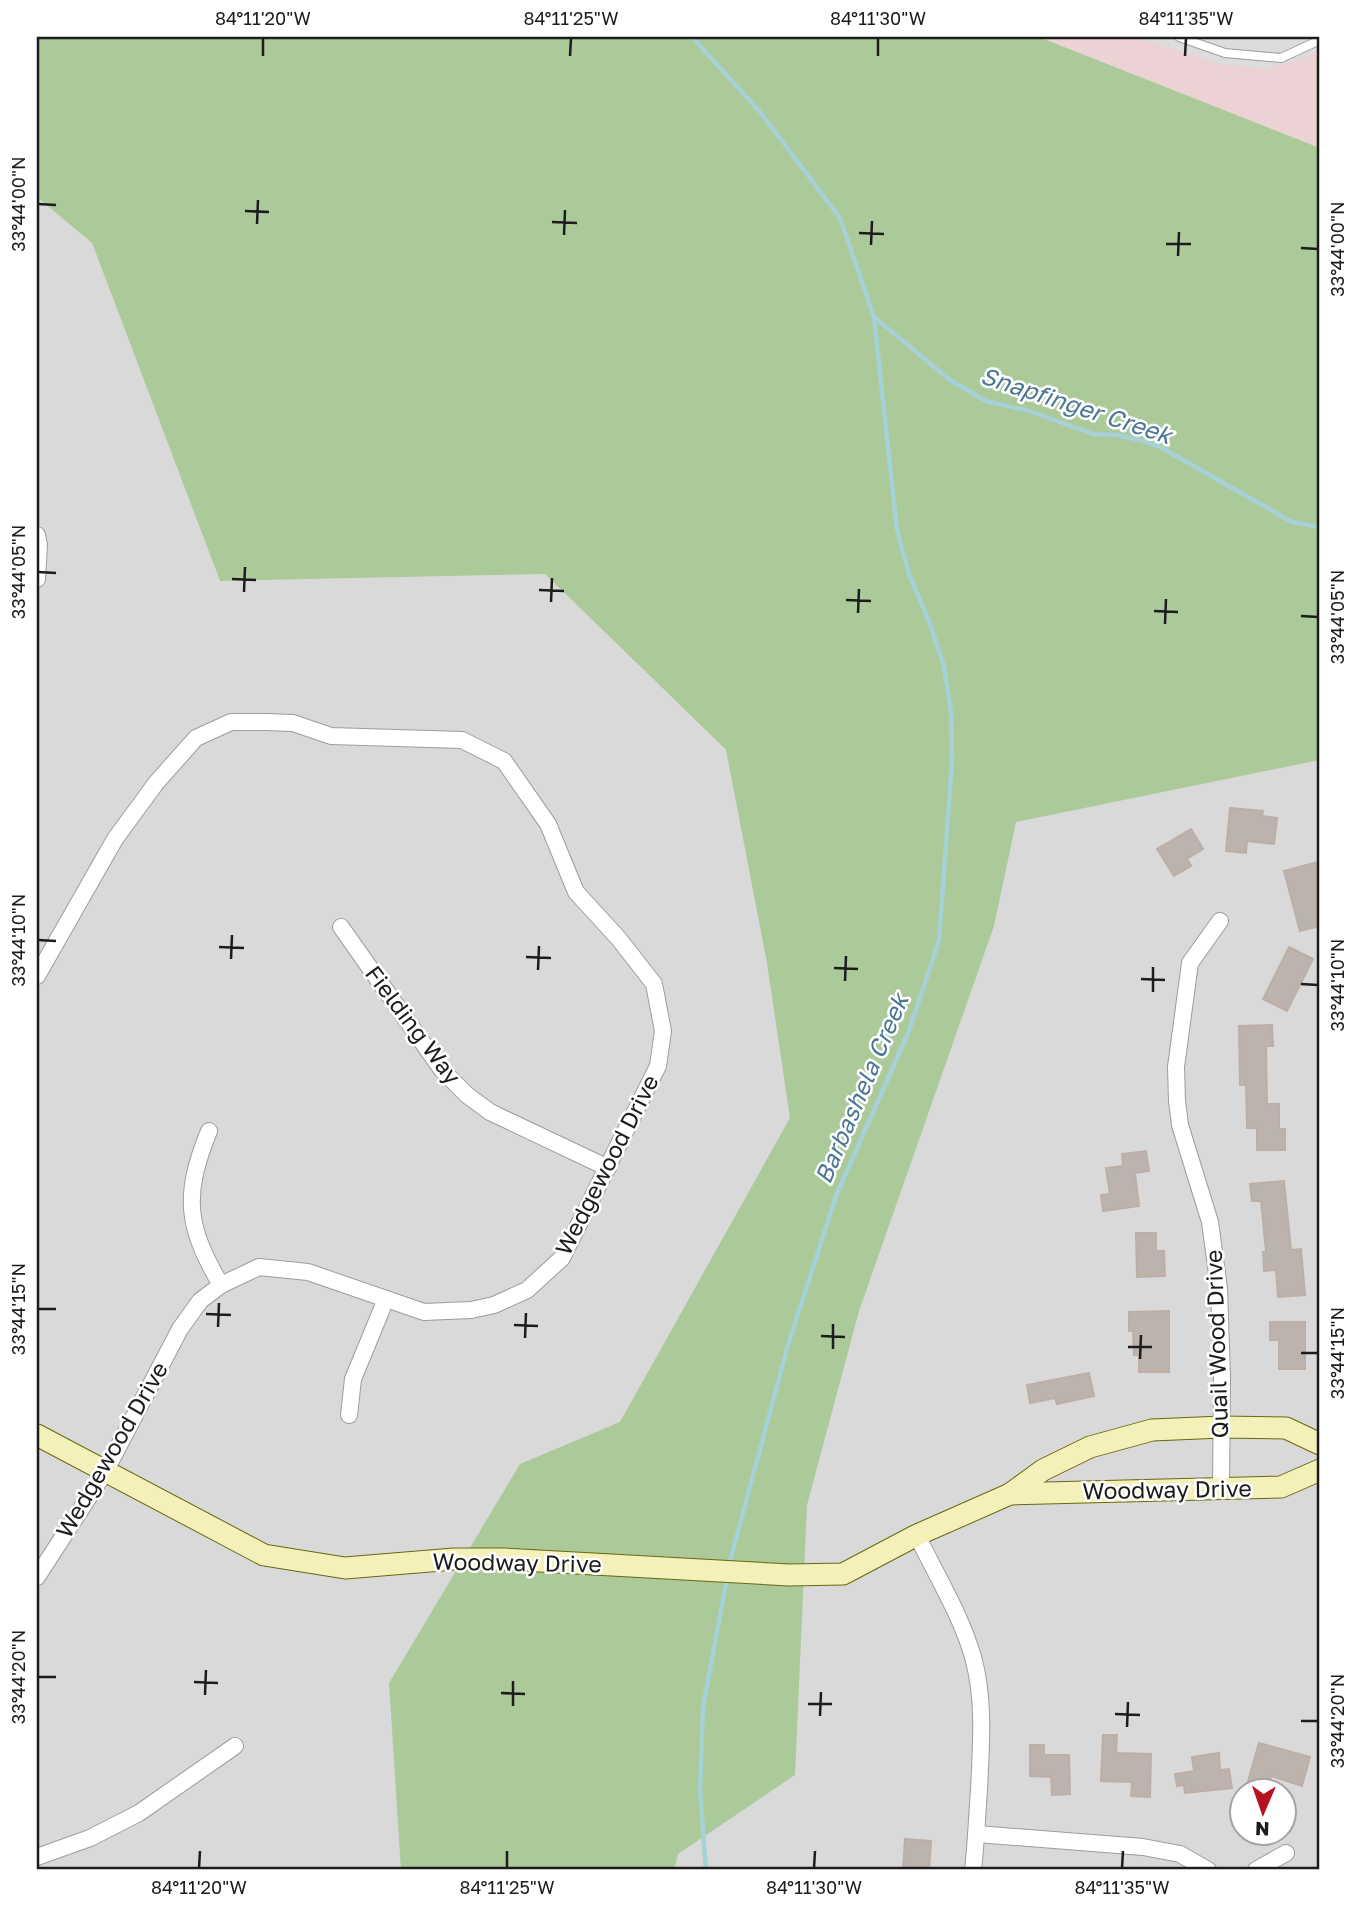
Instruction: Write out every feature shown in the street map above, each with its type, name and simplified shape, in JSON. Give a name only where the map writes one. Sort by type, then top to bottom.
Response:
[{"type":"street","points":[[37,535],[37,579]]},
{"type":"street","name":"Wedgewood Drive","points":[[37,976],[115,839],[156,783],[197,738],[231,722],[293,723],[331,736],[462,740],[504,761],[548,824],[576,892],[619,939],[654,984],[663,1031],[658,1066],[562,1258],[527,1290],[494,1305],[471,1310],[424,1312],[308,1272],[259,1267],[221,1285],[200,1301],[180,1329],[105,1472],[37,1577]]},
{"type":"street","name":"Quail Wood Drive","points":[[1220,921],[1190,962],[1176,1067],[1180,1125],[1210,1222],[1219,1288],[1223,1377],[1221,1489]]},
{"type":"street","name":"Fielding Way","points":[[341,927],[442,1070],[467,1095],[490,1112],[608,1168]]},
{"type":"street","points":[[209,1131],[198,1158],[190,1198],[192,1221],[205,1259],[221,1285]]},
{"type":"street","points":[[349,1415],[353,1380],[386,1299]]},
{"type":"street","name":"Woodway Drive","points":[[37,1435],[264,1555],[345,1568],[454,1559],[546,1561],[789,1575],[843,1574],[917,1535],[1010,1494],[1042,1470],[1090,1447],[1152,1430],[1286,1428],[1320,1444]]},
{"type":"street","name":"Woodway Drive","points":[[1010,1494],[1281,1487],[1320,1470]]},
{"type":"street","points":[[917,1535],[957,1617],[978,1677],[981,1752],[973,1870]]},
{"type":"street","points":[[37,1857],[90,1838],[139,1813],[235,1746]]},
{"type":"street","points":[[977,1834],[1143,1847],[1180,1854],[1208,1870]]},
{"type":"street","points":[[1256,1870],[1286,1853]]},
{"type":"lane","points":[[1179,37],[1225,53],[1281,58],[1320,40]]},
{"type":"shaded area","points":[[1039,37],[1320,37],[1320,148]]},
{"type":"shaded area","points":[[1134,37],[1320,37],[1320,51],[1268,69],[1224,65]]},
{"type":"shaded area","points":[[37,197],[92,243],[220,581],[545,574],[836,858],[1320,760],[1320,1870],[37,1870]]},
{"type":"green space","points":[[37,37],[1039,37],[1320,148],[1320,760],[1016,822],[994,926],[859,1311],[807,1505],[795,1775],[678,1854],[674,1870],[401,1870],[389,1683],[520,1464],[620,1422],[790,1118],[767,963],[726,750],[545,574],[220,581],[92,243],[37,197]]},
{"type":"building","points":[[1230,808],[1263,811],[1262,816],[1277,818],[1274,844],[1247,841],[1246,853],[1226,851]]},
{"type":"building","points":[[1191,829],[1203,849],[1187,859],[1191,866],[1174,876],[1157,849]]},
{"type":"building","points":[[1318,862],[1320,926],[1300,931],[1284,871]]},
{"type":"building","points":[[1289,947],[1313,959],[1287,1011],[1263,999]]},
{"type":"building","points":[[1272,1025],[1273,1046],[1266,1046],[1267,1104],[1279,1104],[1279,1129],[1285,1129],[1285,1150],[1257,1150],[1257,1128],[1247,1128],[1246,1085],[1240,1085],[1239,1026]]},
{"type":"building","points":[[1146,1151],[1149,1171],[1135,1173],[1139,1206],[1103,1211],[1101,1195],[1110,1194],[1106,1168],[1123,1166],[1122,1154]]},
{"type":"building","points":[[1284,1181],[1291,1250],[1301,1249],[1305,1295],[1278,1297],[1276,1270],[1264,1271],[1263,1252],[1266,1252],[1261,1201],[1252,1201],[1250,1184]]},
{"type":"building","points":[[1136,1233],[1156,1233],[1156,1251],[1164,1251],[1165,1276],[1137,1277]]},
{"type":"building","points":[[1169,1311],[1169,1372],[1139,1372],[1139,1355],[1134,1355],[1133,1331],[1129,1331],[1129,1312]]},
{"type":"building","points":[[1270,1322],[1305,1322],[1305,1369],[1279,1369],[1279,1340],[1270,1340]]},
{"type":"building","points":[[1089,1373],[1094,1396],[1057,1404],[1055,1398],[1030,1403],[1027,1385]]},
{"type":"building","points":[[1103,1735],[1117,1735],[1116,1753],[1151,1754],[1150,1797],[1131,1796],[1132,1782],[1101,1781]]},
{"type":"building","points":[[1259,1743],[1310,1757],[1302,1786],[1298,1785],[1298,1778],[1249,1778]]},
{"type":"building","points":[[1030,1745],[1044,1745],[1044,1755],[1069,1755],[1070,1794],[1052,1795],[1051,1777],[1030,1776]]},
{"type":"building","points":[[1219,1753],[1220,1770],[1229,1769],[1228,1788],[1185,1793],[1184,1785],[1177,1786],[1175,1774],[1194,1771],[1192,1757]]},
{"type":"building","points":[[905,1839],[931,1841],[929,1870],[903,1870]]},
{"type":"waterway","name":"Snapfinger Creek","points":[[692,37],[761,113],[840,218],[874,317],[950,380],[986,401],[1029,411],[1093,434],[1117,435],[1162,448],[1292,522],[1320,527]]},
{"type":"waterway","name":"Barbashela Creek","points":[[729,1565],[788,1345],[836,1196],[909,1031],[939,941],[952,761],[951,713],[944,666],[910,577],[897,531],[874,317]]},
{"type":"waterway","name":"Barbashela Creek","points":[[706,1870],[700,1790],[703,1707],[727,1578]]}]
